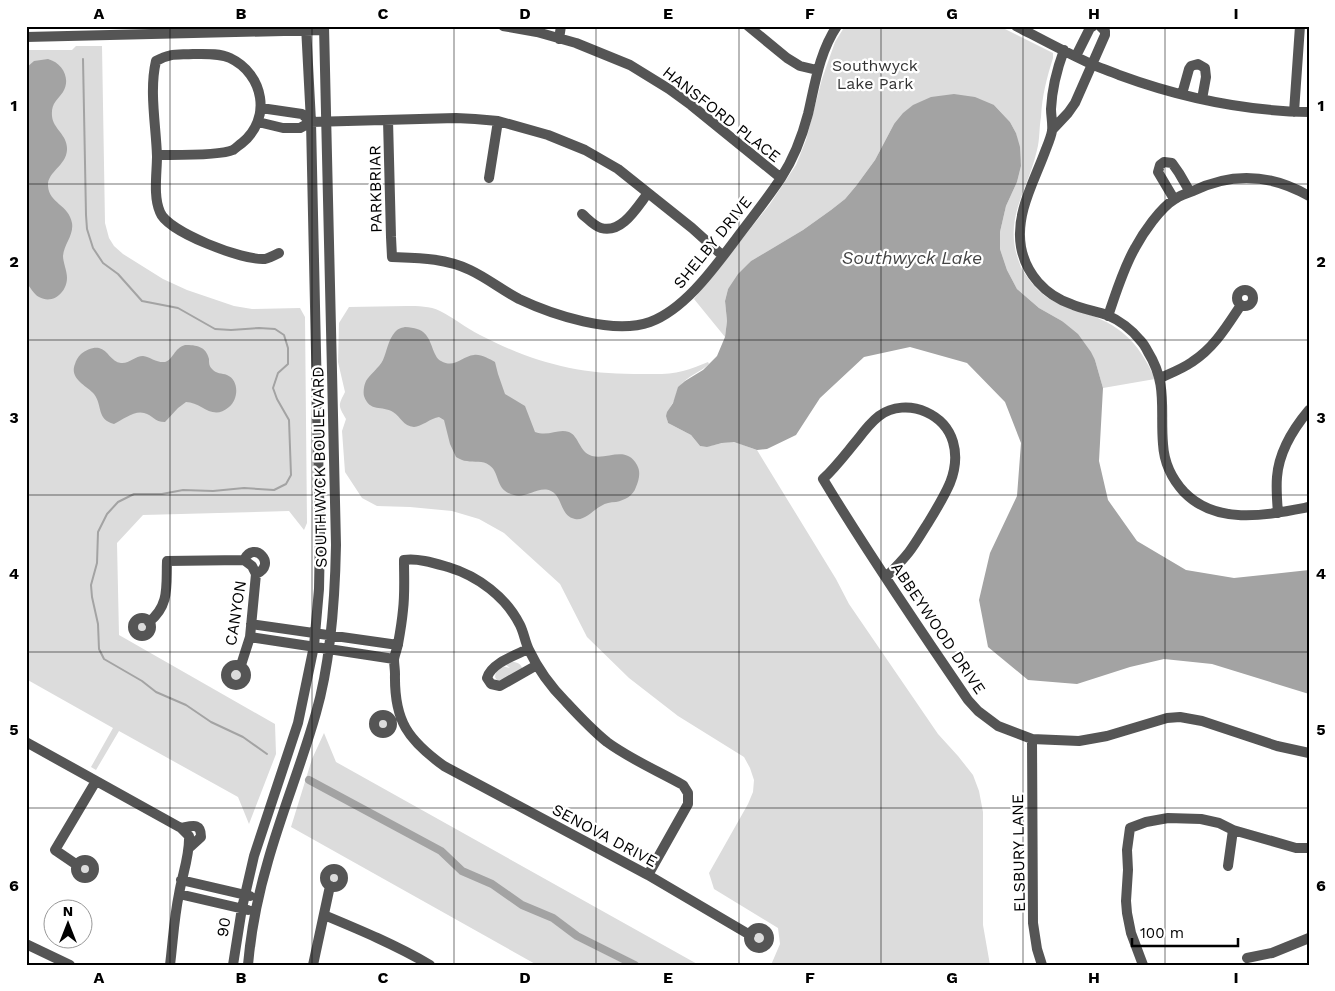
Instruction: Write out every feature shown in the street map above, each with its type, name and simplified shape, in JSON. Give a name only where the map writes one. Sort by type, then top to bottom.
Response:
[{"type":"street","name":"HANSFORD PLACE","points":[[503,26],[537,32],[576,43],[630,65],[691,105],[782,178]]},
{"type":"street","points":[[558,39],[561,26]]},
{"type":"street","points":[[748,26],[787,58],[800,66],[817,70]]},
{"type":"street","name":"SHELBY DRIVE","points":[[392,257],[427,258],[455,264],[469,269],[518,298],[548,312],[588,322],[621,326],[639,324],[650,322],[672,311],[691,295],[723,256],[789,166],[800,142],[817,70],[824,49],[837,26]]},
{"type":"street","points":[[1016,26],[1091,64],[1145,84],[1202,99],[1241,106],[1309,112]]},
{"type":"street","points":[[1076,56],[1090,28],[1093,26]]},
{"type":"street","points":[[1052,130],[1068,113],[1074,103],[1105,35],[1105,31],[1100,26]]},
{"type":"street","points":[[1294,112],[1300,26]]},
{"type":"street","name":"SOUTHWYCK BOULEVARD","points":[[245,894],[254,856],[298,723],[316,633],[320,536],[311,122],[306,28]]},
{"type":"street","points":[[26,37],[158,30],[324,28]]},
{"type":"street","name":"SOUTHWYCK BOULEVARD","points":[[259,898],[268,860],[316,711],[327,658],[336,571],[324,28]]},
{"type":"street","points":[[1064,50],[1052,90],[1052,130],[1023,210],[1020,224],[1020,236],[1029,270],[1050,294],[1072,305],[1108,316],[1125,326],[1141,340],[1160,378],[1163,396],[1164,456],[1174,479],[1192,500],[1206,508],[1232,515],[1278,513],[1309,507]]},
{"type":"street","points":[[157,155],[216,153],[232,150],[249,137],[258,122],[261,108],[258,88],[246,69],[230,58],[211,54],[168,55],[156,61],[153,74],[157,155],[156,191],[160,214],[173,226],[208,244],[248,257],[265,258],[279,253]]},
{"type":"street","points":[[1182,94],[1191,66],[1198,64],[1205,68],[1206,77],[1202,99]]},
{"type":"street","points":[[261,108],[302,114],[311,122]]},
{"type":"street","points":[[283,128],[284,112]]},
{"type":"street","points":[[258,122],[283,128],[300,128],[311,122],[456,118],[498,121],[548,135],[585,150],[618,169],[692,228],[723,256]]},
{"type":"street","name":"PARKBRIAR","points":[[388,120],[392,257]]},
{"type":"street","points":[[489,178],[498,121]]},
{"type":"street","points":[[1174,199],[1158,172],[1160,165],[1164,162],[1172,163],[1190,192]]},
{"type":"street","points":[[1108,316],[1134,250],[1154,220],[1174,199],[1216,181],[1238,178],[1269,180],[1291,186],[1309,196]]},
{"type":"street","points":[[582,214],[600,228],[614,229],[623,223],[648,193]]},
{"type":"street","points":[[1160,378],[1194,361],[1208,349],[1227,327],[1241,305]]},
{"type":"street","points":[[316,350],[332,349]]},
{"type":"street","name":"ABBEYWOOD DRIVE","points":[[886,577],[910,552],[938,507],[949,484],[955,465],[953,442],[949,431],[944,424],[917,408],[892,410],[880,415],[870,424],[823,480],[913,620],[968,700],[978,711],[998,726],[1032,739],[1079,741],[1107,736],[1167,718],[1180,717],[1202,720],[1277,746],[1309,754]]},
{"type":"street","points":[[1278,513],[1277,476],[1283,450],[1297,423],[1309,410]]},
{"type":"street","points":[[250,637],[394,659],[398,645],[403,608],[404,560],[411,559],[427,562],[472,576],[488,587],[514,614],[537,666],[561,697],[598,734],[624,752],[683,785],[688,793],[688,804],[648,875]]},
{"type":"street","name":"CANYON","points":[[149,622],[158,615],[164,605],[167,561],[251,567],[250,637],[241,665]]},
{"type":"street","points":[[251,624],[398,645]]},
{"type":"street","points":[[528,648],[493,667],[488,678],[491,684],[500,686],[537,666]]},
{"type":"street","name":"SENOVA DRIVE","points":[[394,659],[396,717],[426,753],[444,766],[648,875],[750,935]]},
{"type":"street","name":"ELSBURY LANE","points":[[1032,739],[1033,923],[1037,949],[1042,965]]},
{"type":"street","points":[[27,741],[181,828],[189,836],[190,847],[173,923],[170,965]]},
{"type":"street","points":[[77,865],[55,850],[96,781]]},
{"type":"street","points":[[1142,965],[1131,933],[1127,913],[1127,850],[1130,828],[1146,822],[1168,818],[1200,819],[1220,823],[1233,830],[1296,848],[1309,848]]},
{"type":"street","points":[[181,828],[193,825],[199,827],[201,831],[201,837],[190,847]]},
{"type":"street","points":[[1228,866],[1233,830]]},
{"type":"street","points":[[254,856],[268,860]]},
{"type":"street","points":[[182,880],[259,898]]},
{"type":"street","points":[[313,965],[330,886]]},
{"type":"street","points":[[178,894],[256,911]]},
{"type":"street","name":"90","points":[[233,965],[245,894]]},
{"type":"street","name":"90","points":[[248,965],[259,898]]},
{"type":"street","points":[[324,916],[405,950],[415,961],[430,965]]},
{"type":"street","points":[[1247,958],[1272,953],[1309,938]]},
{"type":"street","points":[[26,944],[70,965]]},
{"type":"green space","name":"Southwyck Lake Park","points":[[845,26],[999,26],[1053,53],[1044,94],[1038,146],[1015,221],[1014,235],[1021,267],[1033,284],[1048,298],[1102,320],[1122,332],[1144,357],[1155,379],[1103,388],[1095,360],[1062,321],[1039,308],[1017,289],[1007,270],[1000,249],[1000,232],[1006,206],[1017,182],[1021,166],[1016,133],[1010,122],[994,105],[894,124],[875,160],[845,199],[803,230],[751,261],[728,289],[725,301],[727,321],[725,337],[694,299],[770,204],[796,165],[806,140],[822,79],[835,42]]},
{"type":"green space","points":[[76,46],[102,46],[105,223],[109,238],[114,246],[123,254],[163,279],[187,290],[234,306],[252,309],[300,308],[305,317],[307,523],[304,530],[289,511],[143,515],[117,543],[119,635],[275,724],[276,754],[249,824],[238,797],[119,731],[96,770],[91,767],[113,728],[26,679],[26,50],[72,50]]},
{"type":"green space","points":[[407,306],[436,309],[500,345],[539,360],[577,369],[619,374],[667,374],[708,362],[709,364],[686,379],[679,388],[667,413],[668,423],[691,435],[700,446],[733,442],[757,450],[836,579],[849,604],[938,734],[973,775],[979,791],[983,812],[983,925],[990,965],[771,965],[780,944],[778,928],[714,889],[709,873],[753,792],[754,780],[744,757],[678,716],[629,678],[587,637],[560,584],[504,533],[479,519],[452,511],[377,506],[362,498],[345,472],[342,431],[346,419],[340,406],[345,392],[338,362],[339,323],[349,307]]},
{"type":"green space","points":[[142,621],[148,624],[151,630],[148,636],[142,639],[136,636],[133,630],[136,624]]},
{"type":"green space","points":[[512,662],[519,664],[523,670],[498,682],[495,677],[496,671],[502,666],[510,668],[506,665]]},
{"type":"green space","points":[[236,666],[242,669],[245,675],[242,681],[236,684],[230,681],[227,675],[230,669]]},
{"type":"green space","points":[[383,714],[389,717],[392,723],[389,729],[383,732],[377,729],[374,723],[377,717]]},
{"type":"green space","points":[[324,733],[336,762],[699,965],[537,965],[291,827],[312,759]]},
{"type":"green space","points":[[86,861],[92,864],[95,870],[92,876],[86,879],[80,876],[77,870],[80,864]]},
{"type":"green space","points":[[335,872],[341,875],[344,881],[341,887],[335,890],[329,887],[326,881],[329,875]]},
{"type":"green space","points":[[758,930],[764,933],[767,939],[764,945],[758,948],[752,945],[749,939],[752,933]]},
{"type":"water","points":[[48,59],[58,64],[66,77],[63,92],[53,105],[52,116],[55,125],[65,140],[67,150],[66,156],[50,177],[48,186],[49,192],[70,217],[72,227],[63,256],[67,275],[65,288],[58,296],[44,299],[37,296],[26,283],[26,68],[34,61]]},
{"type":"water","name":"Southwyck Lake","points":[[954,94],[975,97],[994,105],[1010,122],[1016,133],[1020,147],[1021,166],[1017,182],[1006,206],[1000,232],[1000,249],[1007,270],[1017,289],[1039,308],[1062,321],[1078,334],[1095,360],[1103,388],[1099,461],[1108,500],[1137,541],[1186,570],[1234,578],[1309,570],[1309,694],[1212,664],[1164,659],[1130,667],[1077,684],[1028,680],[988,647],[979,600],[990,553],[1017,496],[1021,443],[1005,402],[967,363],[910,347],[864,357],[820,398],[796,435],[767,449],[757,450],[734,442],[707,447],[700,446],[691,435],[668,423],[667,412],[673,403],[678,387],[703,370],[717,356],[725,337],[727,321],[725,301],[728,289],[738,274],[751,261],[803,230],[845,199],[875,160],[894,124],[903,113],[913,105],[931,97]]},
{"type":"water","points":[[405,327],[417,329],[425,334],[437,357],[446,363],[454,363],[477,355],[495,362],[505,394],[525,406],[535,432],[545,434],[561,431],[569,432],[575,437],[584,451],[592,456],[622,454],[633,459],[639,473],[638,482],[633,493],[622,500],[603,505],[589,515],[575,519],[567,514],[558,497],[551,491],[542,490],[519,496],[508,493],[500,485],[493,468],[489,465],[464,461],[456,457],[450,444],[444,420],[439,417],[414,427],[405,423],[389,410],[370,405],[364,394],[366,381],[383,360],[389,342],[395,332]]},
{"type":"water","points":[[185,345],[197,346],[206,351],[212,369],[217,373],[231,377],[234,381],[236,385],[235,399],[223,411],[212,412],[186,402],[165,422],[158,421],[140,412],[114,424],[105,419],[94,394],[74,374],[75,363],[78,357],[92,348],[102,349],[115,361],[121,363],[143,356],[159,362],[165,362]]},
{"type":"waterway","points":[[83,59],[87,229],[93,248],[103,263],[118,274],[142,301],[178,308],[215,329],[275,329],[284,335],[288,348],[288,364],[278,373],[273,388],[289,420],[291,475],[286,484],[274,490],[244,488],[213,491],[183,490],[162,494],[134,494],[118,502],[107,514],[98,532],[97,563],[91,585],[98,624],[99,649],[104,659],[142,681],[156,692],[186,705],[211,722],[243,737],[267,754]]},
{"type":"waterway","points":[[309,780],[441,851],[462,871],[492,884],[522,905],[553,918],[577,936],[635,965]]}]
